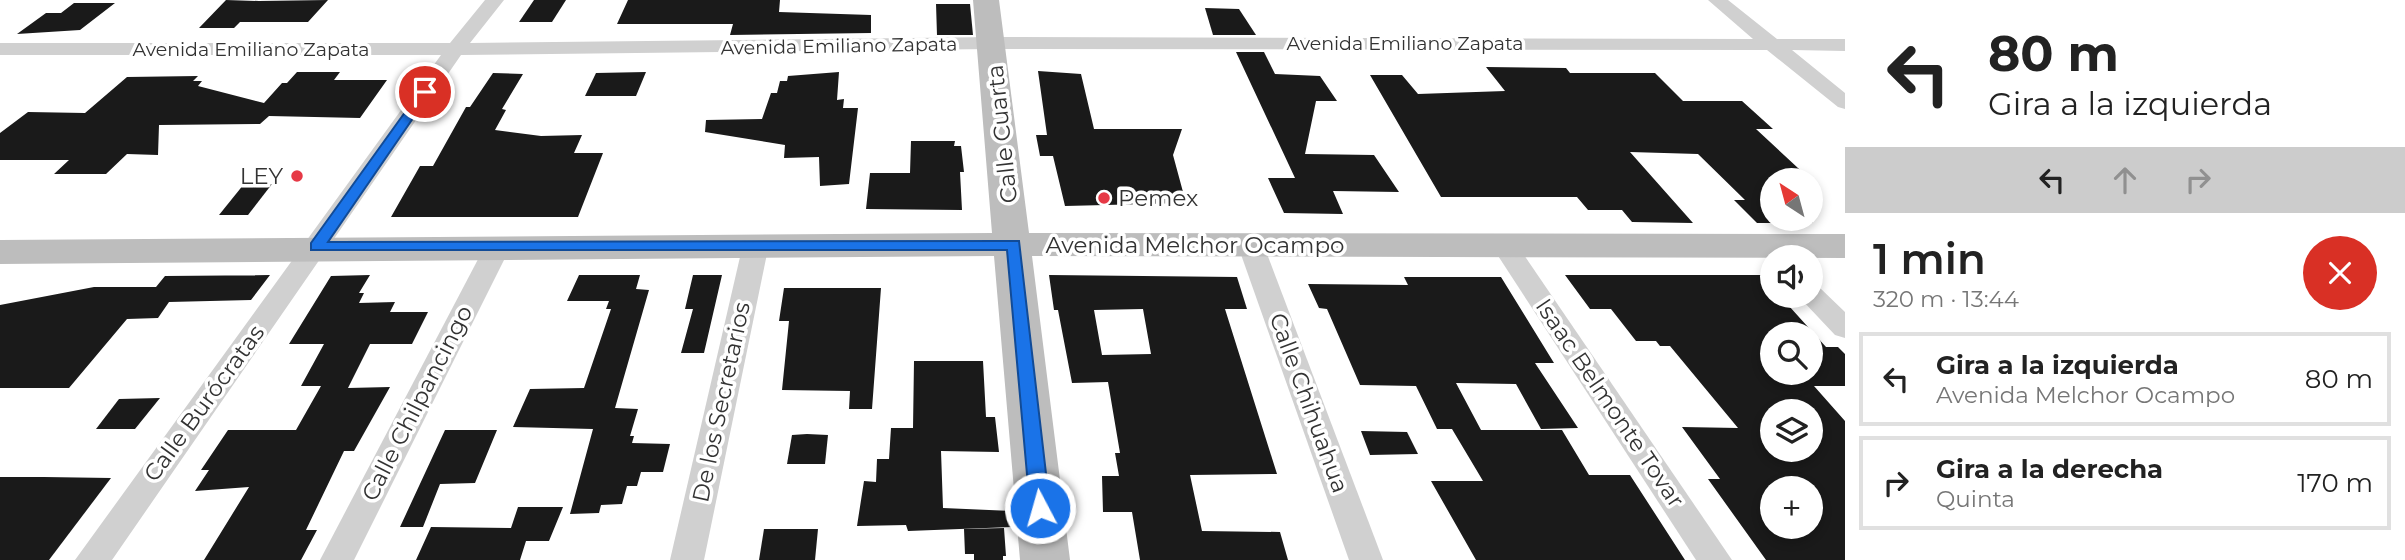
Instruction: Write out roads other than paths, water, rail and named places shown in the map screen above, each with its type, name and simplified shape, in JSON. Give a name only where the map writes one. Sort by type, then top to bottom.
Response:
[{"type":"main road","name":"Calle Cuarta","points":[[986,0],[993,43],[1045,560]]},
{"type":"main road","name":"Avenida Melchor Ocampo","points":[[0,252],[756,244],[1504,245],[1760,251]]},
{"type":"main road","name":"Avenida Melchor Ocampo","points":[[1823,247],[1845,246]]},
{"type":"main road","points":[[0,279],[82,252]]},
{"type":"street","points":[[317,247],[456,48],[495,0]]},
{"type":"street","points":[[1717,0],[1845,103]]},
{"type":"street","name":"Avenida Emiliano Zapata","points":[[0,49],[655,49],[993,43],[1403,42],[1845,45]]},
{"type":"street","name":"De los Secretarios","points":[[687,560],[756,244]]},
{"type":"street","name":"Isaac Belmonte Tovar","points":[[1504,245],[1715,560]]},
{"type":"street","name":"Calle Chihuahua","points":[[1251,246],[1366,560]]},
{"type":"street","name":"Calle Burócratas","points":[[92,560],[317,247]]},
{"type":"street","name":"Calle Chilpancingo","points":[[337,560],[498,247]]},
{"type":"street","points":[[1823,306],[1845,328]]},
{"type":"place","name":"LEY","points":[[297,176]]},
{"type":"place","name":"Pemex","points":[[1104,198]]}]
